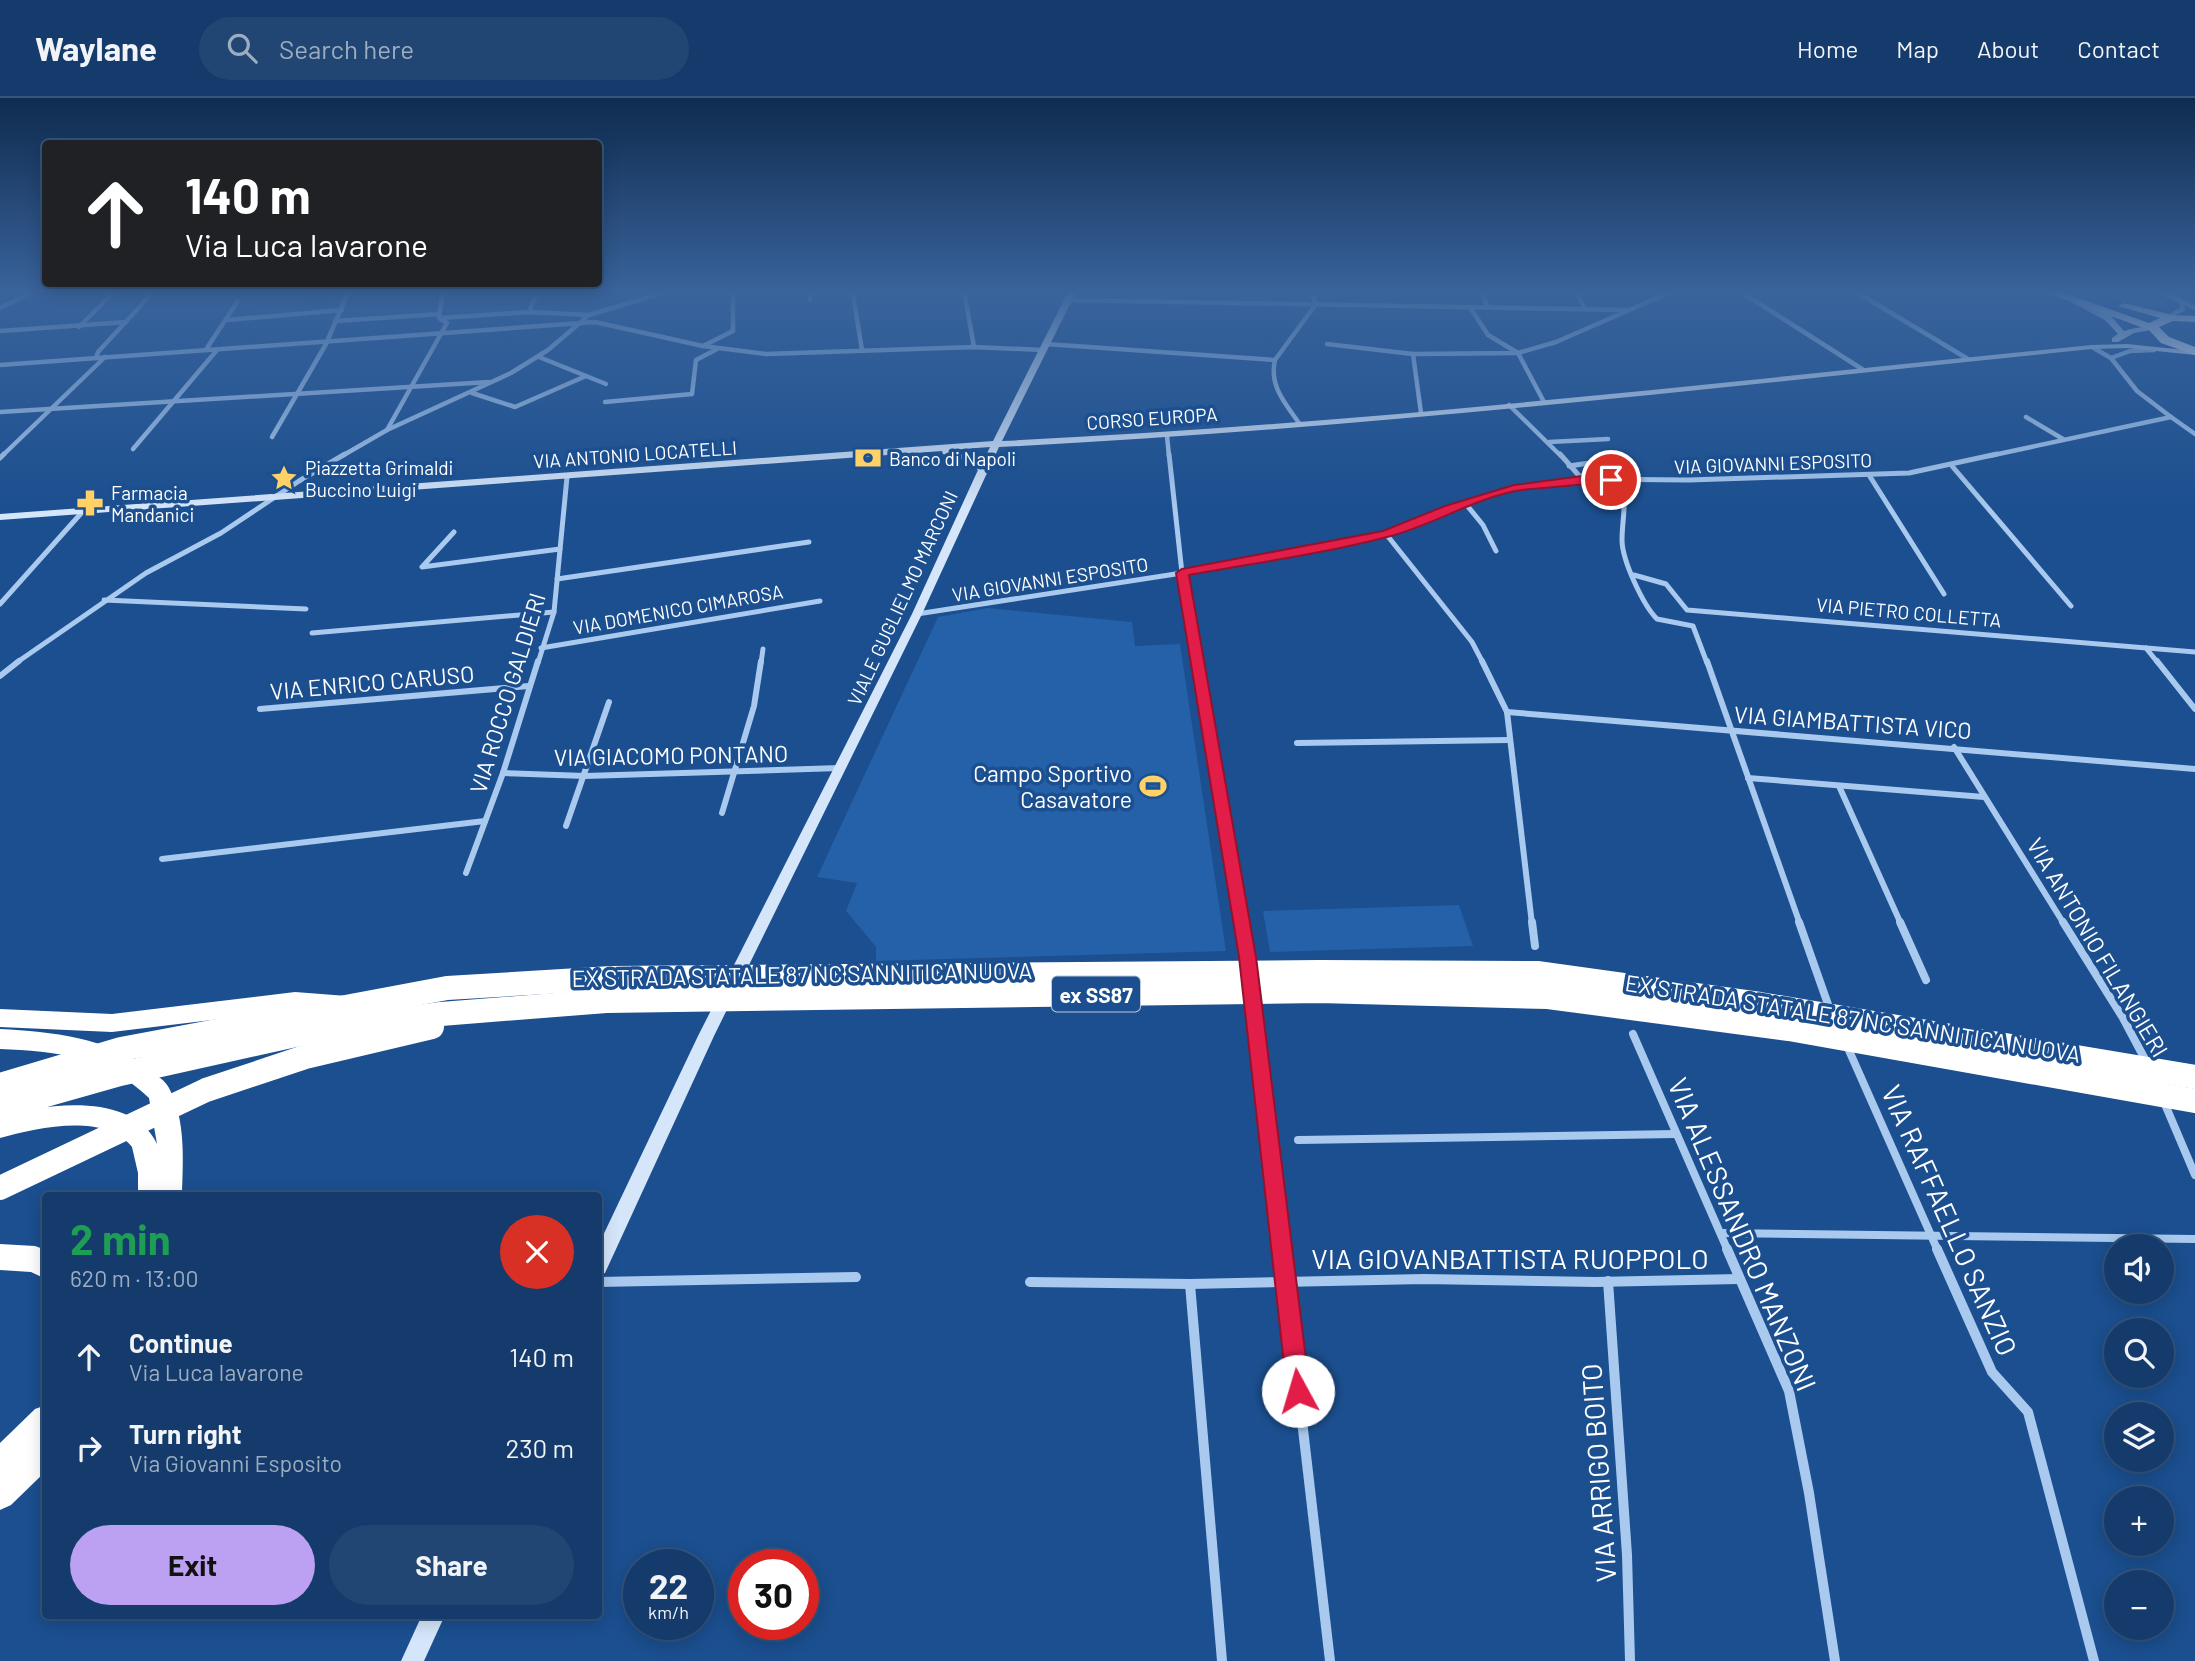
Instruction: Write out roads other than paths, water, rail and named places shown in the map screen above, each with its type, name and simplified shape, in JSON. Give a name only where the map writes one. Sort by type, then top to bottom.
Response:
[{"type":"highway","name":"EX STRADA STATALE 87 NC SANNITICA NUOVA","points":[[0,1085],[121,1049],[447,988],[612,978],[1319,972],[1537,973],[1759,1004],[2195,1077]]},
{"type":"highway","name":"EX STRADA STATALE 87 NC SANNITICA NUOVA","points":[[0,1108],[120,1074],[309,1032],[442,1014],[619,1001],[1320,991],[1548,997],[1789,1029],[2195,1101]]},
{"type":"highway","points":[[0,1018],[112,1023],[295,1001],[362,1002]]},
{"type":"highway","points":[[0,1188],[206,1090],[305,1057],[504,1010]]},
{"type":"highway","points":[[0,1039],[36,1040],[84,1047],[127,1065],[158,1093],[170,1136],[169,1192]]},
{"type":"highway","points":[[0,1048],[36,1040]]},
{"type":"highway","points":[[0,1127],[65,1115],[109,1118],[140,1136],[149,1160],[151,1192]]},
{"type":"highway","points":[[0,1257],[35,1259],[42,1263]]},
{"type":"highway","points":[[0,1465],[42,1428]]},
{"type":"highway","points":[[0,1494],[42,1428]]},
{"type":"street","points":[[0,365],[28,363]]},
{"type":"street","points":[[0,458],[99,363]]},
{"type":"street","points":[[133,449],[206,363]]},
{"type":"street","points":[[272,437],[316,363]]},
{"type":"street","points":[[387,430],[424,363]]},
{"type":"street","points":[[0,676],[104,600],[146,573],[221,533],[276,496],[387,430],[471,393],[528,363]]},
{"type":"street","points":[[554,363],[606,384]]},
{"type":"street","points":[[605,402],[692,394],[696,363]]},
{"type":"street","name":"VIALE GUGLIELMO MARCONI","points":[[602,1257],[706,1036],[917,614],[995,444],[1036,363]]},
{"type":"street","points":[[1275,363],[1272,380],[1298,423]]},
{"type":"street","points":[[1414,363],[1421,413]]},
{"type":"street","points":[[1522,363],[1544,402]]},
{"type":"street","points":[[1853,363],[1863,369]]},
{"type":"street","name":"CORSO EUROPA","points":[[995,444],[1167,436],[1544,402],[1927,363]]},
{"type":"street","points":[[2115,363],[2137,391],[2195,434]]},
{"type":"street","points":[[471,393],[514,407],[586,376]]},
{"type":"street","points":[[0,412],[494,382]]},
{"type":"street","points":[[1509,405],[1549,442],[1582,479]]},
{"type":"street","points":[[2026,417],[2063,439]]},
{"type":"street","name":"VIA GIOVANNI ESPOSITO","points":[[917,614],[1182,573],[1386,534],[1465,503],[1517,487],[1582,479],[1909,473],[1952,466],[2063,439],[2171,417]]},
{"type":"street","points":[[1167,436],[1182,573],[1248,957],[1330,1661]]},
{"type":"street","points":[[1549,442],[1608,439]]},
{"type":"street","name":"VIA ANTONIO LOCATELLI","points":[[276,496],[995,444]]},
{"type":"street","points":[[934,449],[971,459],[983,470]]},
{"type":"street","points":[[1569,466],[1618,459]]},
{"type":"street","points":[[1952,466],[2071,606]]},
{"type":"street","points":[[1869,475],[1944,594]]},
{"type":"street","name":"VIA ROCCO GALDIERI","points":[[466,873],[503,774],[554,611],[567,477]]},
{"type":"street","points":[[1620,480],[1624,486],[1622,546],[1625,560],[1657,619],[1693,626]]},
{"type":"street","points":[[0,517],[276,496]]},
{"type":"street","points":[[1465,503],[1482,525],[1496,551]]},
{"type":"street","points":[[0,604],[84,510]]},
{"type":"street","points":[[454,532],[422,567],[560,549]]},
{"type":"street","points":[[1386,534],[1472,642],[1507,712],[1535,946]]},
{"type":"street","points":[[557,579],[809,542]]},
{"type":"street","points":[[1634,575],[1656,579],[1671,586],[1687,610]]},
{"type":"street","points":[[104,600],[306,609]]},
{"type":"street","name":"VIA DOMENICO CIMAROSA","points":[[541,648],[820,601]]},
{"type":"street","name":"VIA RAFFAELLO SANZIO","points":[[1687,610],[1733,730],[1824,995],[1992,1372],[2028,1412],[2094,1661]]},
{"type":"street","name":"VIA PIETRO COLLETTA","points":[[1687,610],[2195,652]]},
{"type":"street","points":[[312,633],[554,611]]},
{"type":"street","points":[[2146,648],[2195,709]]},
{"type":"street","points":[[722,813],[754,706],[763,649]]},
{"type":"street","name":"VIA ENRICO CARUSO","points":[[260,709],[529,686]]},
{"type":"street","points":[[566,826],[609,702]]},
{"type":"street","name":"VIA GIAMBATTISTA VICO","points":[[1507,712],[2195,769]]},
{"type":"street","points":[[1297,743],[1509,740]]},
{"type":"street","name":"VIA ANTONIO FILANGIERI","points":[[1954,747],[2141,1048],[2195,1175]]},
{"type":"street","name":"VIA GIACOMO PONTANO","points":[[503,774],[585,776],[840,768]]},
{"type":"street","points":[[1748,778],[1984,797]]},
{"type":"street","points":[[1839,786],[1926,980]]},
{"type":"street","points":[[162,859],[485,821]]},
{"type":"street","name":"VIA ALESSANDRO MANZONI","points":[[1633,1034],[1790,1391],[1835,1661]]},
{"type":"street","points":[[1298,1139],[1676,1134]]},
{"type":"street","points":[[1721,1233],[2195,1239]]},
{"type":"street","points":[[602,1282],[856,1277]]},
{"type":"street","name":"VIA GIOVANBATTISTA RUOPPOLO","points":[[1030,1282],[1190,1284],[1424,1279],[1608,1282],[1739,1279]]},
{"type":"street","name":"VIA ARRIGO BOITO","points":[[1608,1282],[1627,1555],[1630,1661]]},
{"type":"street","points":[[1190,1284],[1222,1661]]},
{"type":"street","points":[[412,1661],[432,1619]]},
{"type":"place","name":"Banco di Napoli","points":[[868,458]]},
{"type":"place","name":"Piazzetta Grimaldi Buccino Luigi","points":[[284,478]]},
{"type":"place","name":"Farmacia Mandanici","points":[[90,503]]},
{"type":"place","name":"Campo Sportivo Casavatore","points":[[1153,786]]}]
